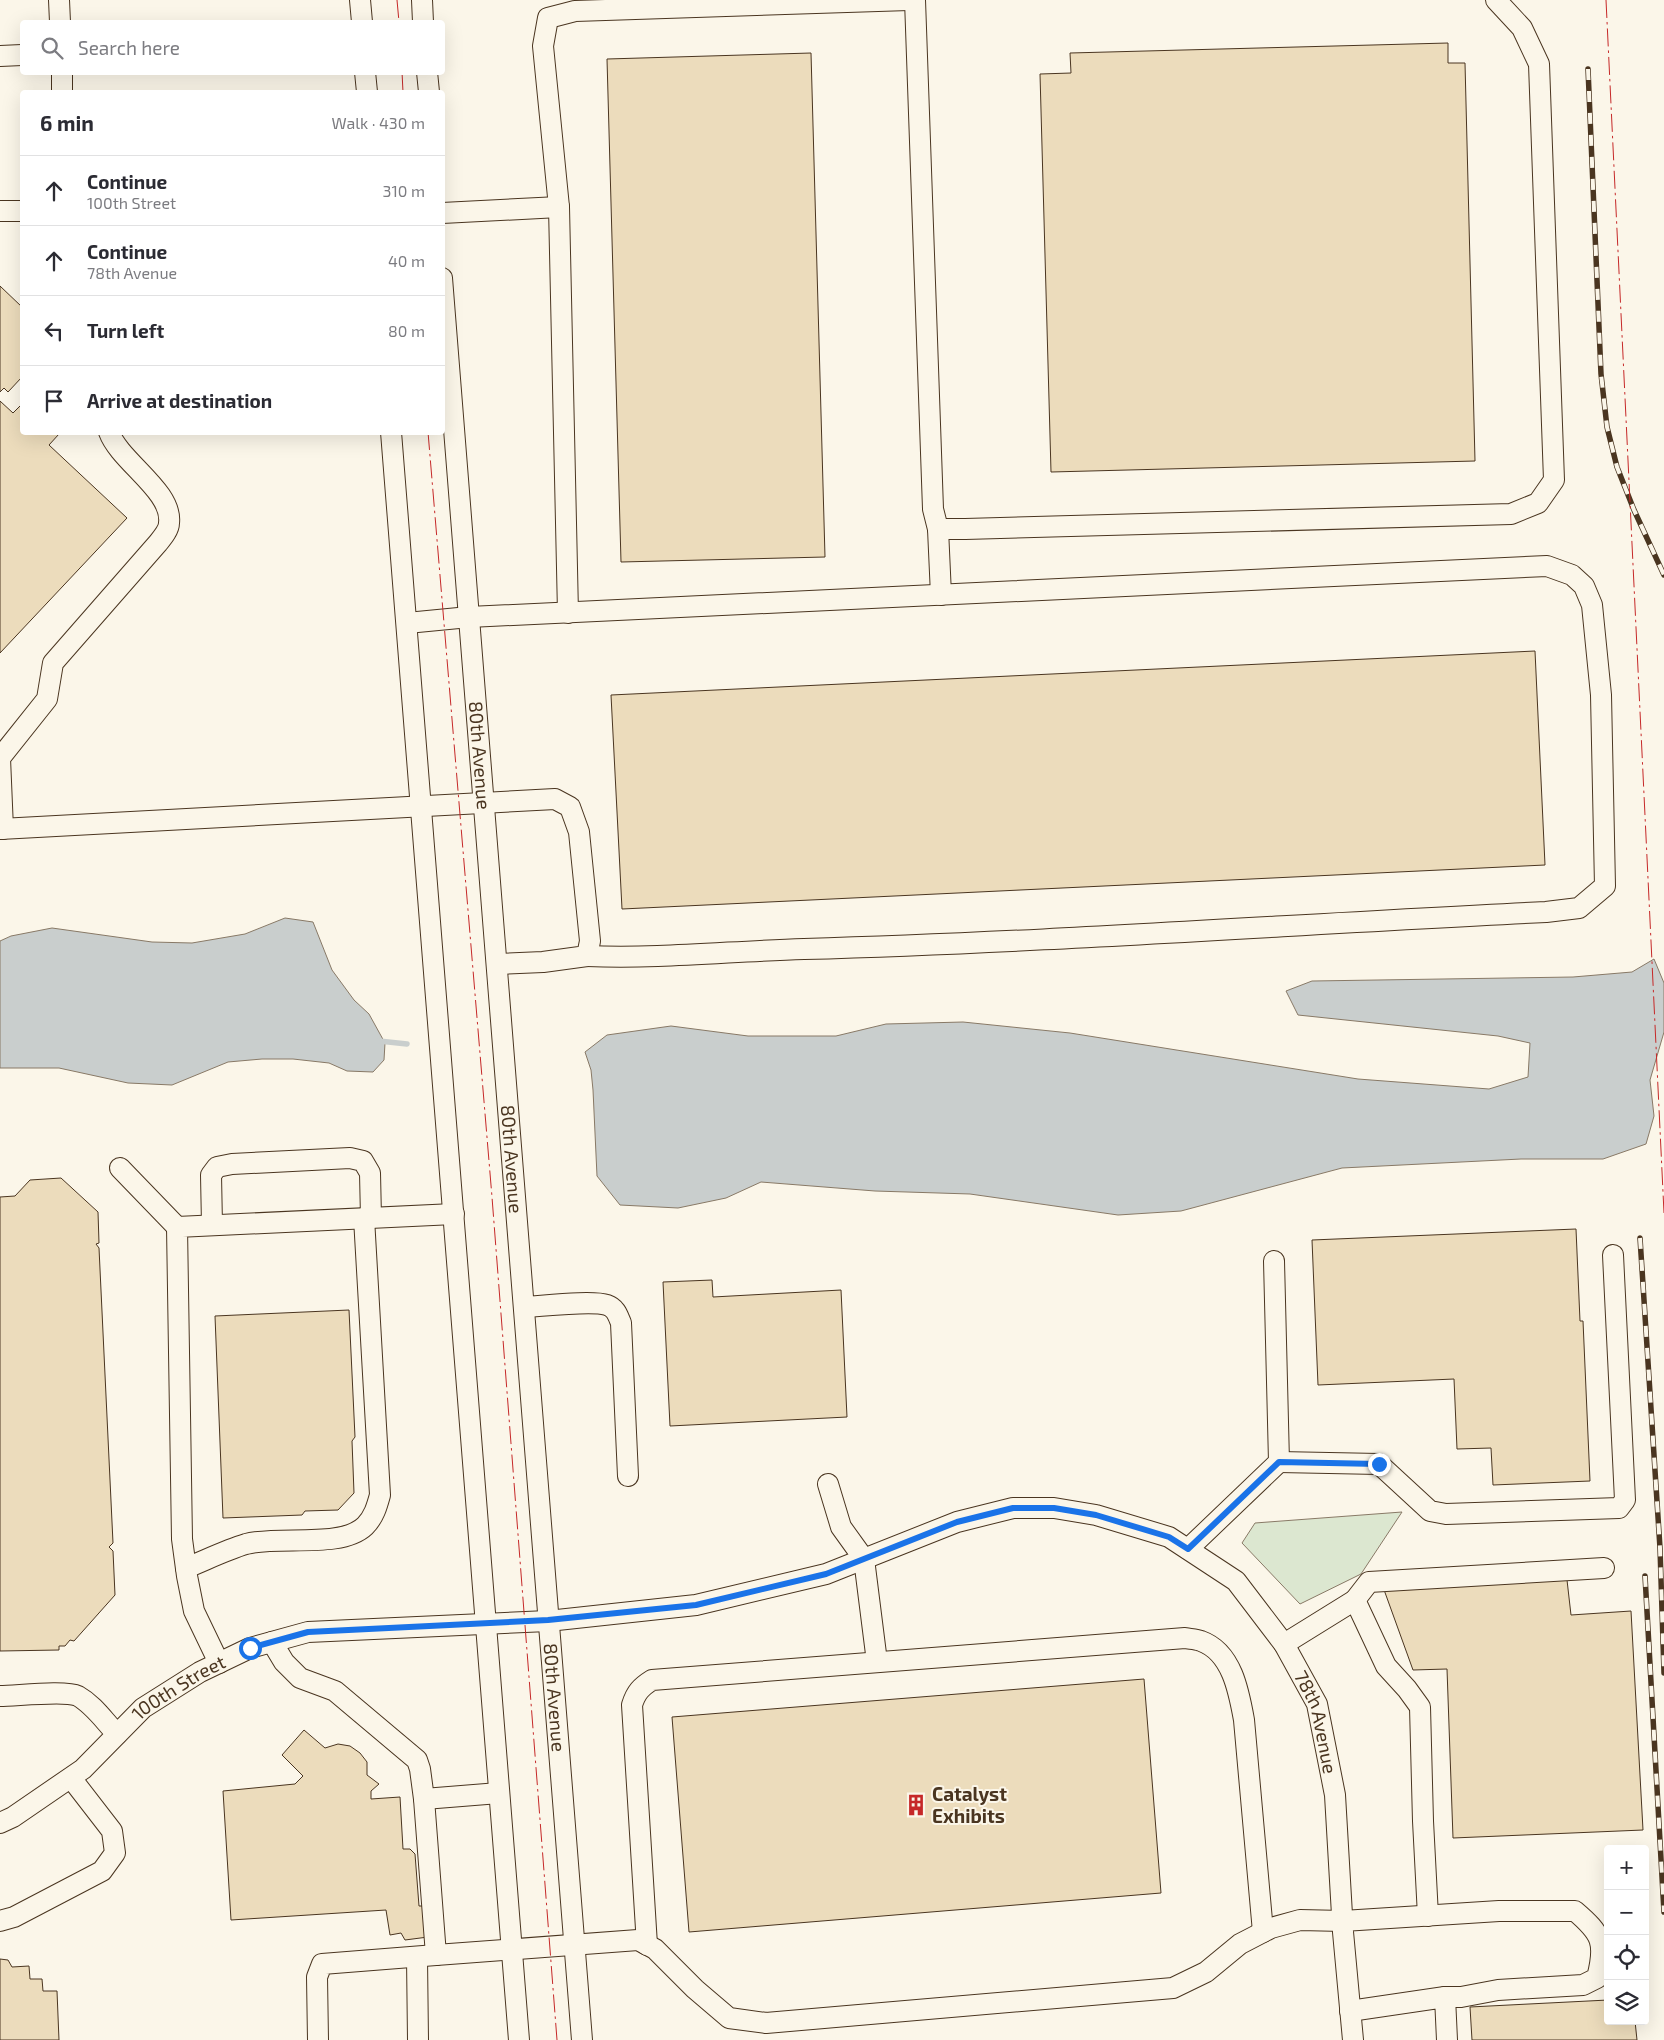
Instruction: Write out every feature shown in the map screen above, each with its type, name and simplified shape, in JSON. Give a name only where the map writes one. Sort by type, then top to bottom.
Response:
[{"type":"street","points":[[59,0],[60,20]]},
{"type":"street","points":[[360,0],[362,20]]},
{"type":"street","points":[[422,0],[423,20]]},
{"type":"street","points":[[568,612],[559,206],[543,46],[548,18],[574,11],[909,0]]},
{"type":"street","points":[[915,0],[933,509],[938,528],[941,595]]},
{"type":"street","points":[[938,528],[1510,514],[1538,503],[1554,480],[1539,64],[1522,28],[1496,0]]},
{"type":"street","points":[[0,56],[20,55]]},
{"type":"street","points":[[62,75],[62,90]]},
{"type":"street","points":[[365,75],[367,90]]},
{"type":"street","points":[[427,75],[429,90]]},
{"type":"street","points":[[445,213],[559,206]]},
{"type":"street","points":[[0,211],[20,211]]},
{"type":"street","name":"80th Avenue","points":[[445,316],[582,2040]]},
{"type":"street","points":[[111,435],[139,473],[161,496],[169,512],[170,525],[147,556],[53,663],[47,698],[0,758],[2,829],[555,799],[570,808],[579,832],[590,941],[587,956]]},
{"type":"street","points":[[392,435],[519,2040]]},
{"type":"street","points":[[407,623],[469,617],[568,612],[1547,566],[1572,576],[1584,586],[1592,605],[1601,695],[1605,886],[1579,908],[1546,912],[937,946],[754,950],[629,958],[587,956],[543,962],[498,964]]},
{"type":"street","points":[[186,1568],[247,1544],[274,1540],[323,1540],[351,1535],[365,1526],[376,1510],[380,1495],[368,1218],[370,1173],[363,1162],[350,1158],[232,1164],[217,1167],[211,1175],[212,1225]]},
{"type":"street","points":[[120,1168],[177,1226],[182,1539],[194,1611],[219,1662]]},
{"type":"street","points":[[177,1226],[454,1214]]},
{"type":"street","points":[[1188,1549],[1279,1462],[1379,1464],[1430,1511],[1446,1514],[1619,1508],[1625,1500],[1613,1255]]},
{"type":"street","points":[[1274,1261],[1279,1462]]},
{"type":"street","points":[[524,1307],[596,1303],[609,1306],[618,1313],[621,1324],[628,1476]]},
{"type":"street","points":[[828,1484],[841,1527],[864,1559],[877,1662]]},
{"type":"street","name":"100th Street","points":[[0,1823],[14,1817],[83,1769],[143,1708],[200,1672],[250,1648],[308,1632],[548,1620],[696,1605],[826,1574],[957,1522],[1013,1508],[1054,1508],[1096,1515]]},
{"type":"street","name":"78th Avenue","points":[[1096,1515],[1169,1537],[1236,1580],[1284,1644],[1317,1704],[1336,1795],[1343,1921],[1353,2040]]},
{"type":"street","points":[[1284,1644],[1355,1600],[1369,1582],[1604,1568]]},
{"type":"street","points":[[1355,1600],[1386,1666],[1420,1707],[1428,1916]]},
{"type":"street","points":[[647,1945],[632,1704],[641,1686],[652,1680],[1185,1638],[1201,1641],[1213,1648],[1227,1664],[1239,1691],[1244,1720],[1263,1932]]},
{"type":"street","points":[[272,1642],[284,1662],[300,1678],[335,1691],[417,1760],[424,1799],[426,1956],[418,2040]]},
{"type":"street","points":[[0,1696],[76,1695],[88,1703],[118,1734]]},
{"type":"street","points":[[0,1921],[14,1917],[102,1870],[115,1853],[112,1831],[71,1778]]},
{"type":"street","points":[[424,1799],[499,1793]]},
{"type":"street","points":[[318,2040],[316,1977],[322,1964],[638,1940],[654,1949],[695,1989],[729,2018],[766,2023],[1173,1988],[1206,1972],[1240,1944],[1263,1932],[1300,1920],[1343,1921],[1499,1911],[1575,1911],[1599,1935],[1602,1961],[1598,1978],[1583,1985],[1498,1990],[1461,1997],[1445,1997],[1350,2011]]},
{"type":"street","points":[[1445,1997],[1447,2040]]},
{"type":"green space","points":[[1402,1512],[1361,1574],[1300,1604],[1242,1543],[1255,1523]]},
{"type":"shaded area","points":[[285,918],[313,922],[332,970],[354,1000],[369,1014],[385,1043],[384,1060],[373,1072],[347,1071],[329,1063],[293,1059],[262,1059],[228,1062],[172,1085],[128,1083],[59,1068],[0,1068],[0,941],[11,936],[52,928],[152,942],[192,943],[245,934]]},
{"type":"shaded area","points":[[1654,959],[1664,983],[1664,1032],[1650,1080],[1654,1116],[1646,1144],[1603,1159],[1521,1159],[1342,1168],[1181,1211],[1118,1215],[970,1194],[875,1191],[761,1182],[726,1198],[678,1208],[620,1205],[597,1176],[593,1090],[591,1070],[585,1052],[607,1035],[671,1026],[748,1036],[836,1036],[886,1024],[963,1022],[1070,1033],[1358,1079],[1489,1089],[1528,1077],[1530,1043],[1498,1036],[1298,1015],[1286,991],[1312,981],[1573,977],[1632,972]]},
{"type":"building","points":[[1448,43],[1448,63],[1465,63],[1475,461],[1051,472],[1040,74],[1071,73],[1070,53]]},
{"type":"building","points":[[811,53],[825,557],[621,562],[607,59]]},
{"type":"building","points":[[0,286],[20,305],[20,379],[8,392],[4,388],[0,392]]},
{"type":"building","points":[[0,401],[13,413],[20,406],[20,435],[58,435],[49,445],[127,518],[0,653]]},
{"type":"building","points":[[1535,651],[1545,865],[622,909],[611,695]]},
{"type":"building","points":[[61,1178],[98,1212],[99,1243],[96,1244],[99,1248],[113,1543],[109,1547],[113,1551],[115,1595],[74,1641],[70,1640],[65,1646],[59,1646],[59,1650],[0,1651],[0,1197],[15,1196],[30,1180]]},
{"type":"building","points":[[1576,1229],[1580,1321],[1583,1321],[1590,1481],[1493,1485],[1491,1448],[1457,1449],[1454,1379],[1318,1385],[1312,1240]]},
{"type":"building","points":[[712,1280],[713,1297],[841,1290],[847,1417],[670,1426],[663,1282]]},
{"type":"building","points":[[349,1310],[355,1437],[352,1441],[354,1493],[338,1510],[305,1511],[302,1515],[223,1518],[215,1316]]},
{"type":"building","points":[[1567,1580],[1571,1615],[1631,1611],[1643,1830],[1453,1838],[1447,1669],[1413,1670],[1383,1587]]},
{"type":"building","name":"Catalyst Exhibits","points":[[1144,1679],[1161,1893],[689,1932],[672,1717]]},
{"type":"building","points":[[304,1730],[325,1748],[338,1744],[350,1746],[360,1753],[367,1762],[367,1775],[379,1784],[371,1791],[371,1799],[400,1797],[403,1849],[410,1849],[415,1854],[419,1906],[425,1906],[428,1937],[405,1940],[401,1933],[390,1935],[386,1910],[231,1920],[223,1791],[295,1784],[303,1776],[282,1755]]},
{"type":"building","points":[[0,1959],[8,1960],[12,1967],[29,1966],[30,1979],[42,1979],[43,1991],[57,1991],[59,2040],[0,2040]]},
{"type":"building","points":[[1604,2000],[1604,2025],[1635,2025],[1637,2040],[1472,2040],[1470,2007]]},
{"type":"waterway","points":[[379,1041],[407,1044]]},
{"type":"railway","points":[[1588,69],[1601,374],[1607,427],[1617,467],[1634,510],[1664,575]]},
{"type":"railway","points":[[1640,1238],[1660,1548],[1664,1673]]},
{"type":"railway","points":[[1645,1576],[1664,1912]]},
{"type":"power","points":[[397,0],[399,20]]},
{"type":"power","points":[[1606,0],[1664,1213]]},
{"type":"power","points":[[402,75],[403,90]]},
{"type":"power","points":[[428,435],[492,1197],[557,2040]]},
{"type":"place","name":"Catalyst Exhibits","points":[[916,1805]]},
{"type":"route","points":[[250,1648],[308,1632],[548,1620],[696,1605],[826,1574],[957,1522],[1013,1508],[1054,1508],[1096,1515],[1169,1537],[1188,1549],[1279,1462],[1372,1462],[1379,1464]]}]
